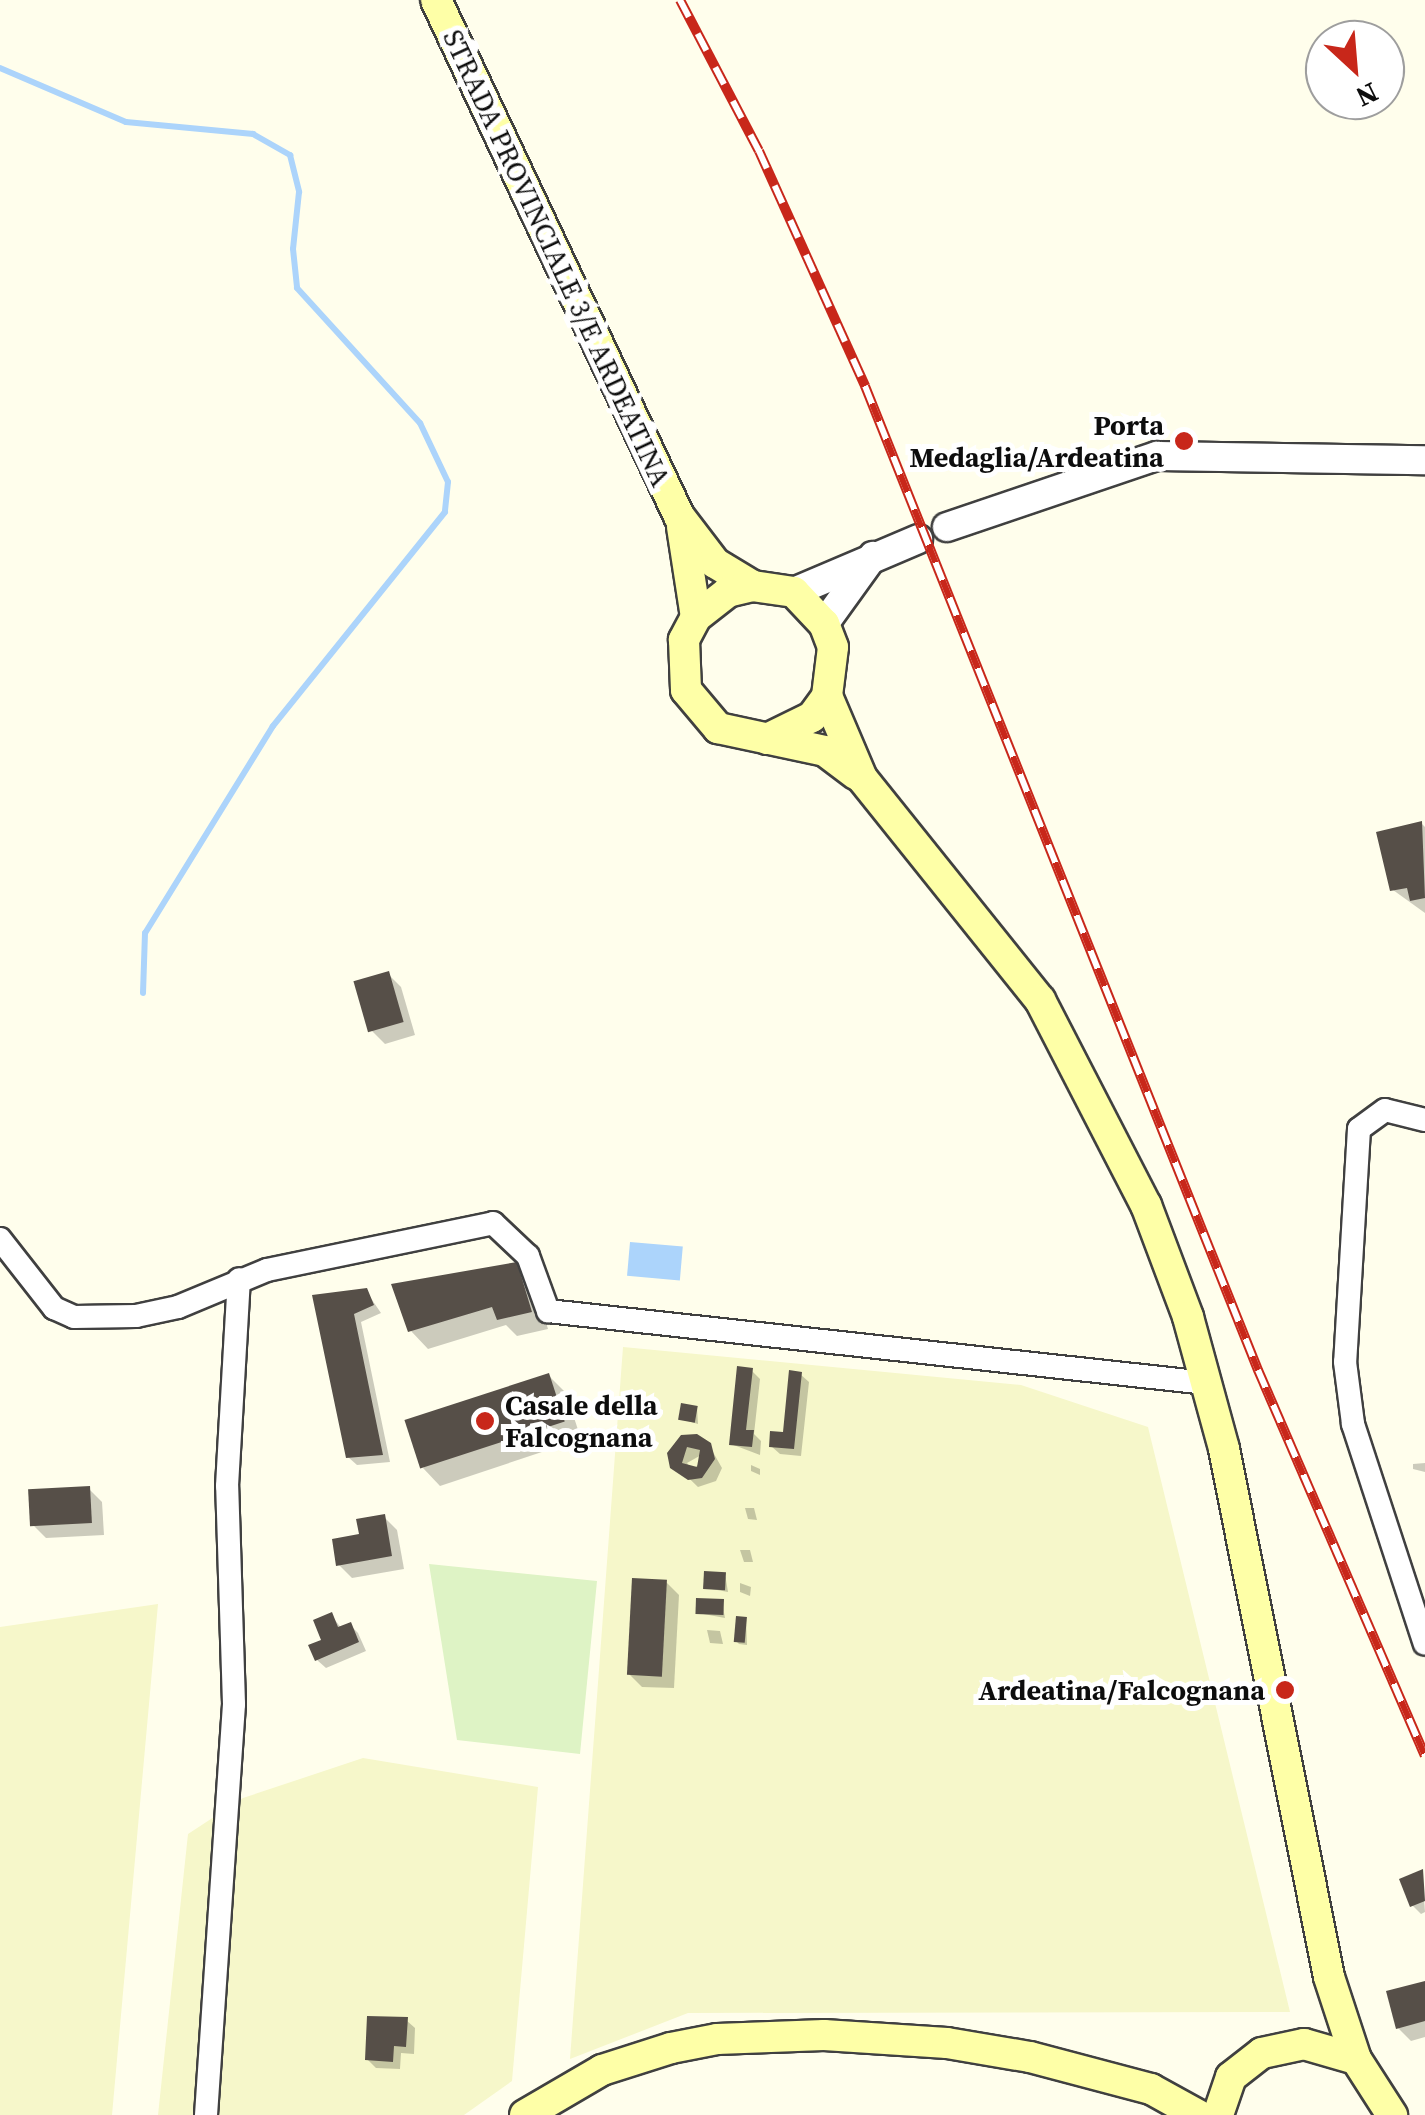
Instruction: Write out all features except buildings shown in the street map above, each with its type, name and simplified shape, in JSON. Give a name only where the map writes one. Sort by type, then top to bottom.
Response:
[{"type":"main road","name":"STRADA PROVINCIALE 3/E ARDEATINA","points":[[436,0],[679,516],[715,563],[753,586],[794,592]]},
{"type":"main road","name":"STRADA PROVINCIALE 3/E ARDEATINA","points":[[679,516],[696,618],[684,640],[686,690],[718,728],[824,751],[862,778],[1016,968],[1078,1064],[1146,1205],[1207,1383],[1329,1977],[1356,2058],[1392,2115]]},
{"type":"main road","points":[[696,618],[728,592],[753,586]]},
{"type":"main road","points":[[794,592],[824,624]]},
{"type":"main road","name":"STRADA PROVINCIALE 3/E ARDEATINA","points":[[824,624],[833,647],[827,696],[862,778]]},
{"type":"main road","points":[[767,738],[802,724],[827,696]]},
{"type":"main road","name":"STRADA PROVINCIALE 3/E ARDEATINA","points":[[1304,2044],[1323,2012],[1329,1977]]},
{"type":"main road","points":[[525,2115],[630,2060],[744,2037],[947,2043],[1151,2089],[1198,2088],[1231,2077],[1262,2054],[1304,2044],[1356,2058]]},
{"type":"main road","points":[[1218,2115],[1231,2077]]},
{"type":"main road","points":[[1151,2089],[1198,2115]]},
{"type":"street","points":[[947,527],[1157,456],[1425,460]]},
{"type":"street","points":[[794,592],[918,538]]},
{"type":"street","points":[[824,624],[874,556]]},
{"type":"street","points":[[1425,1120],[1385,1110],[1358,1130],[1346,1362],[1352,1424],[1425,1644]]},
{"type":"street","points":[[0,1239],[46,1300],[74,1316],[159,1313],[239,1279],[493,1223],[528,1256],[548,1311],[1207,1383]]},
{"type":"street","points":[[206,2115],[234,1704],[227,1486],[239,1279]]},
{"type":"green space","points":[[623,1347],[1021,1385],[1148,1427],[1290,2012],[688,2013],[570,2059]]},
{"type":"green space","points":[[429,1564],[597,1581],[580,1754],[457,1740]]},
{"type":"green space","points":[[158,1604],[112,2115],[0,2115],[0,1627]]},
{"type":"green space","points":[[363,1758],[538,1787],[512,2081],[464,2115],[158,2115],[188,1834],[243,1798]]},
{"type":"water","points":[[630,1242],[683,1247],[680,1280],[627,1276]]},
{"type":"waterway","points":[[0,68],[126,122],[253,134],[290,155],[299,192],[293,249],[297,288],[420,423],[448,482],[445,512],[273,726],[145,933],[143,993]]},
{"type":"railway","points":[[680,0],[759,151],[865,386],[1258,1370],[1425,1755]]},
{"type":"place","name":"Porta Medaglia/Ardeatina","points":[[1184,441]]},
{"type":"place","name":"Casale della Falcognana","points":[[485,1421]]},
{"type":"place","name":"Ardeatina/Falcognana","points":[[1285,1690]]}]
